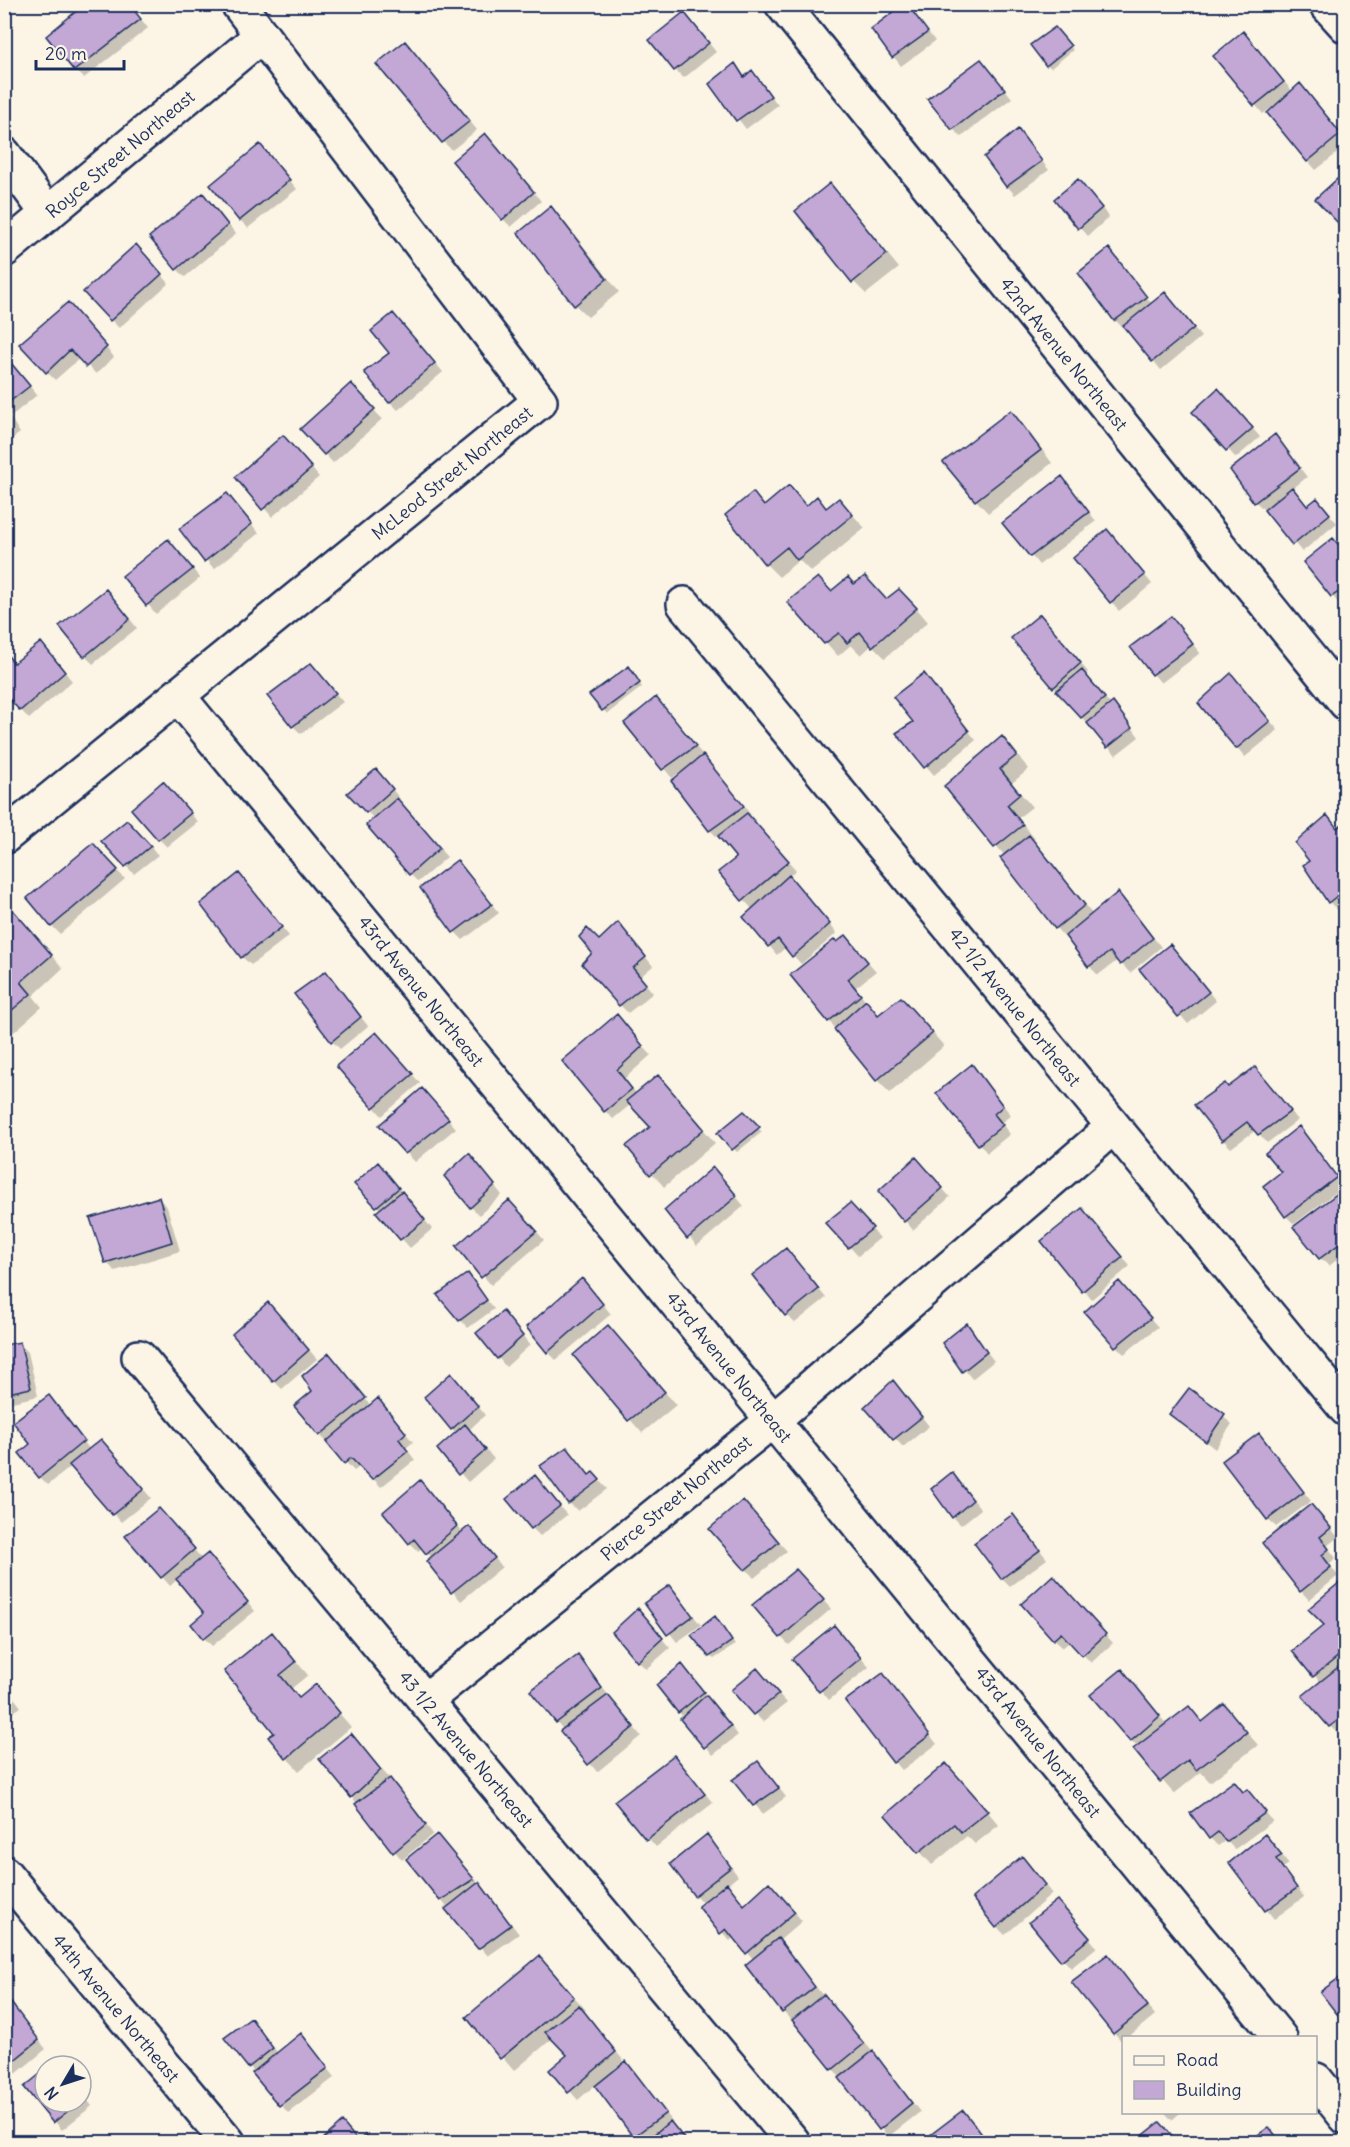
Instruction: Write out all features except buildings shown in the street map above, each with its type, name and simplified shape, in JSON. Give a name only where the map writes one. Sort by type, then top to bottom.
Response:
[{"type":"street","name":"McLeod Street Northeast","points":[[4,837],[540,401],[238,4]]},
{"type":"street","name":"42nd Avenue Northeast","points":[[782,4],[1346,703]]},
{"type":"street","points":[[1326,4],[1346,26]]},
{"type":"street","name":"Royce Street Northeast","points":[[4,250],[262,35]]},
{"type":"street","points":[[4,154],[48,214]]},
{"type":"street","name":"42 1/2 Avenue Northeast","points":[[684,604],[1346,1409]]},
{"type":"street","name":"43rd Avenue Northeast","points":[[178,696],[1279,2036]]},
{"type":"street","name":"Pierce Street Northeast","points":[[426,1700],[773,1420],[1113,1127]]},
{"type":"street","name":"43 1/2 Avenue Northeast","points":[[139,1357],[793,2142]]},
{"type":"street","name":"44th Avenue Northeast","points":[[4,1873],[228,2142]]},
{"type":"street","points":[[1317,2081],[1346,2117]]}]
